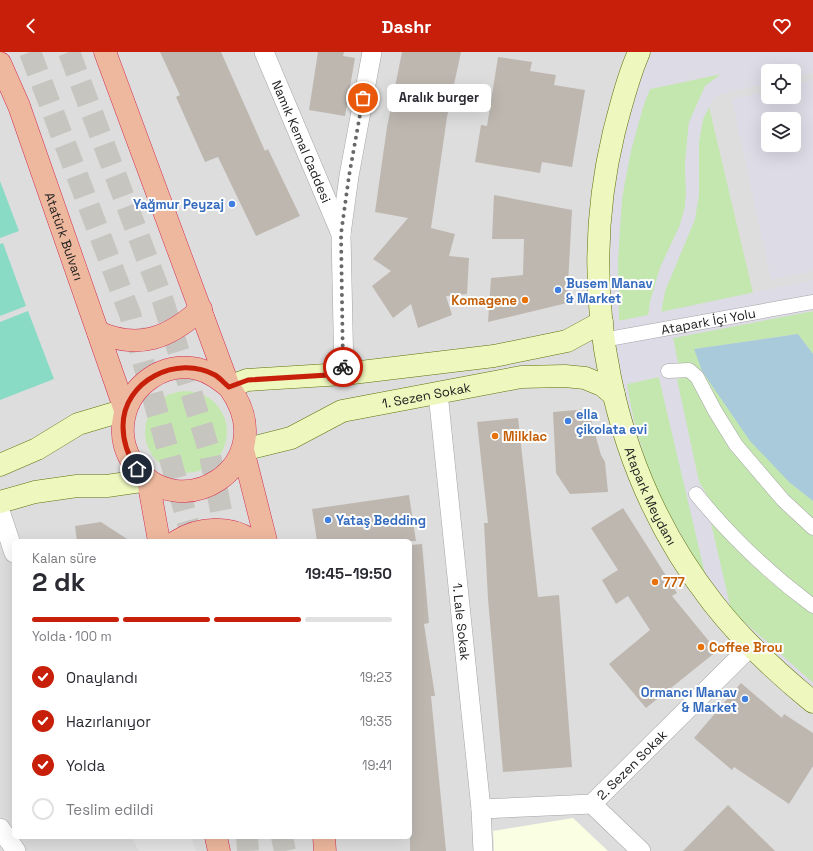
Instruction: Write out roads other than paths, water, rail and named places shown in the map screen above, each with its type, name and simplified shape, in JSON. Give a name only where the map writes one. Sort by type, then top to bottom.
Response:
[{"type":"highway","name":"Atatürk Bulvarı","points":[[105,52],[229,387]]},
{"type":"highway","name":"Atatürk Bulvarı","points":[[0,63],[20,106],[125,410],[123,433],[128,456],[137,469],[148,480],[165,488],[184,491],[203,488],[220,480],[234,467],[243,450],[246,433],[245,417],[239,400],[229,387],[215,375],[198,369],[180,367],[162,371],[146,380],[134,394],[125,410]]},
{"type":"highway","points":[[98,332],[114,339],[133,341],[161,337],[184,324],[201,309]]},
{"type":"highway","name":"Atatürk Bulvarı","points":[[243,450],[265,539]]},
{"type":"highway","points":[[148,480],[159,539]]},
{"type":"highway","points":[[181,539],[197,532],[212,529],[234,532],[250,539]]},
{"type":"highway","points":[[216,839],[219,851]]},
{"type":"highway","points":[[324,839],[326,851]]},
{"type":"main road","name":"Atapark Meydanı","points":[[635,53],[607,162],[600,217],[598,272],[602,331],[614,394],[630,450],[652,504],[680,554],[713,602],[750,646],[783,678],[813,702]]},
{"type":"main road","points":[[229,387],[248,380],[344,374],[494,356],[567,342],[602,331]]},
{"type":"main road","name":"1. Sezen Sokak","points":[[243,450],[291,438],[342,411],[520,377],[565,376],[591,381],[602,385],[614,394]]},
{"type":"main road","points":[[0,465],[37,449],[78,424],[125,410]]},
{"type":"main road","points":[[0,502],[35,492],[77,486],[107,486],[148,480]]},
{"type":"street","name":"Namık Kemal Caddesi","points":[[264,52],[341,234],[344,374]]},
{"type":"street","points":[[341,234],[349,176],[372,52]]},
{"type":"street","name":"Atapark İçi Yolu","points":[[602,331],[813,302]]},
{"type":"street","points":[[668,371],[689,370],[697,377],[715,411],[736,445],[783,500],[813,528]]},
{"type":"street","name":"1. Lale Sokak","points":[[438,393],[481,809],[483,851]]},
{"type":"street","points":[[696,494],[755,558],[783,584],[813,606]]},
{"type":"street","points":[[0,511],[12,547]]},
{"type":"street","name":"2. Sezen Sokak","points":[[481,809],[592,804],[750,646]]},
{"type":"street","points":[[592,804],[641,851]]},
{"type":"street","points":[[0,828],[16,851]]},
{"type":"water","points":[[798,334],[813,354],[813,501],[789,482],[750,441],[702,371],[694,349]]},
{"type":"tunnel","points":[[30,52],[130,314],[192,539]]},
{"type":"tunnel","points":[[69,52],[163,301],[209,450],[227,539]]},
{"type":"tunnel","points":[[247,839],[248,851]]},
{"type":"tunnel","points":[[282,839],[285,851]]},
{"type":"place","name":"Aralık burger","points":[[363,98]]},
{"type":"place","name":"Yağmur Peyzaj","points":[[232,204]]},
{"type":"place","name":"Busem Manav & Market","points":[[558,290]]},
{"type":"place","name":"Komagene","points":[[525,300]]},
{"type":"place","name":"ella çikolata evi","points":[[568,421]]},
{"type":"place","name":"Milklac","points":[[495,436]]},
{"type":"place","name":"Yataş Bedding","points":[[328,520]]},
{"type":"place","name":"777","points":[[655,582]]},
{"type":"place","name":"Coffee Brou","points":[[701,647]]},
{"type":"place","name":"Ormancı Manav & Market","points":[[745,699]]}]
